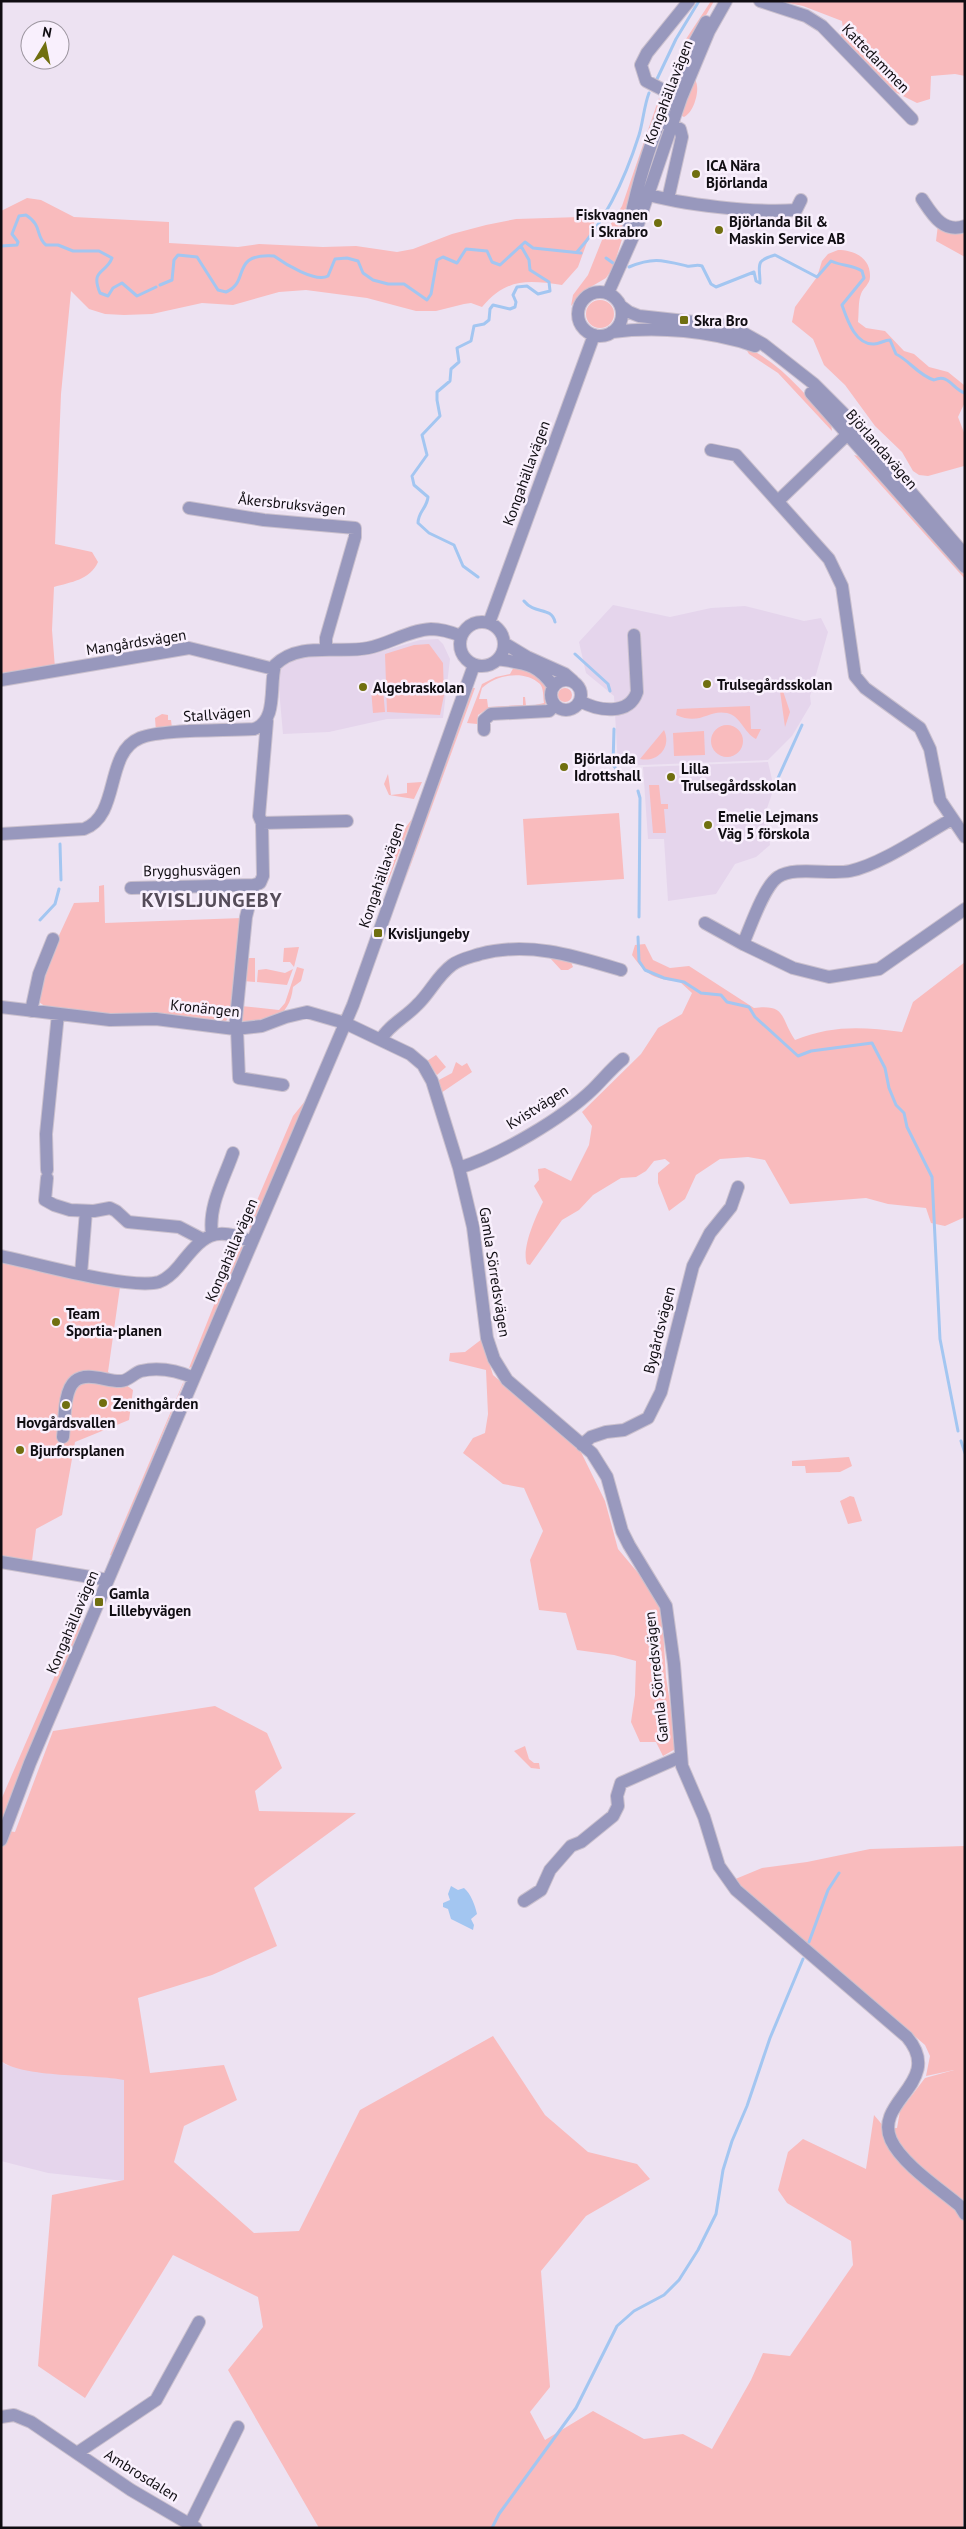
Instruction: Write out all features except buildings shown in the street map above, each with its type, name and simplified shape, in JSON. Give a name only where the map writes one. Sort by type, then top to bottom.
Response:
[{"type":"street","points":[[676,96],[646,81],[641,65],[647,54],[689,1]]},
{"type":"street","name":"Kongahällavägen","points":[[608,293],[636,230],[643,193],[676,96],[686,59],[719,1]]},
{"type":"street","name":"Kongahällavägen","points":[[676,96],[726,1]]},
{"type":"street","name":"Kattedammen","points":[[760,1],[806,16],[822,26],[912,118]]},
{"type":"street","points":[[666,123],[680,128],[682,137],[668,199]]},
{"type":"street","points":[[643,193],[668,199],[781,211],[796,210],[801,200]]},
{"type":"street","points":[[922,199],[938,222],[954,228],[965,226]]},
{"type":"street","points":[[608,293],[616,298],[620,306],[622,319],[612,332],[606,335],[594,335],[580,324],[577,316],[579,306],[591,294],[608,293]]},
{"type":"street","name":"Björlandavägen","points":[[620,306],[629,312],[645,317],[722,325],[753,337],[773,352],[851,431],[965,555]]},
{"type":"street","name":"Björlandavägen","points":[[612,332],[656,329],[711,335],[733,339],[773,352]]},
{"type":"street","name":"Kongahällavägen","points":[[489,623],[594,335]]},
{"type":"street","points":[[778,501],[851,431]]},
{"type":"street","name":"Björlandavägen","points":[[851,431],[965,567]]},
{"type":"street","points":[[711,450],[736,455],[829,558],[842,586],[855,676],[865,688],[920,728],[930,749],[940,800],[965,837]]},
{"type":"street","name":"Åkersbruksvägen","points":[[189,508],[264,520],[355,528],[355,537],[326,638],[326,650]]},
{"type":"street","points":[[480,622],[489,623],[500,631],[504,643],[498,659],[487,666],[474,665],[462,655],[460,646],[461,636],[470,625],[480,622]]},
{"type":"street","points":[[274,669],[279,661],[294,653],[369,648],[429,629],[444,630],[461,636]]},
{"type":"street","points":[[580,701],[590,707],[602,709],[622,708],[635,700],[637,692],[634,635]]},
{"type":"street","points":[[504,643],[527,657],[565,674],[573,682],[581,691],[580,701],[575,707],[568,710],[561,709],[555,705],[551,696],[554,686],[562,680],[573,682]]},
{"type":"street","name":"Mangårdsvägen","points":[[1,680],[189,648],[274,669]]},
{"type":"street","points":[[498,659],[523,663],[538,668],[554,686]]},
{"type":"street","name":"Kongahällavägen","points":[[1,1840],[30,1763],[345,1023],[474,665]]},
{"type":"street","name":"Stallvägen","points":[[1,834],[84,829],[91,826],[103,811],[121,759],[129,746],[140,738],[254,729],[266,721],[274,669]]},
{"type":"street","points":[[484,730],[484,720],[491,714],[549,711],[555,705]]},
{"type":"street","name":"Brygghusvägen","points":[[132,888],[254,885],[260,883],[263,876],[262,823],[260,816],[266,721]]},
{"type":"street","points":[[742,944],[769,887],[778,876],[790,873],[849,871],[868,865],[952,819]]},
{"type":"street","points":[[262,823],[347,821]]},
{"type":"street","name":"Brygghusvägen","points":[[254,885],[246,917],[236,1029],[240,1078],[283,1085]]},
{"type":"street","points":[[705,923],[742,944],[793,968],[829,978],[879,969],[965,909]]},
{"type":"street","points":[[31,1011],[39,975],[52,939]]},
{"type":"street","points":[[381,1039],[387,1031],[418,1005],[446,970],[469,957],[503,949],[530,948],[554,952],[622,970]]},
{"type":"street","name":"Kronängen","points":[[1,1007],[110,1020],[156,1019],[236,1029],[262,1026],[307,1012],[345,1023]]},
{"type":"street","points":[[58,1014],[47,1131],[47,1174],[44,1195],[48,1202],[86,1212],[110,1208],[128,1222],[179,1226],[207,1237],[228,1233],[252,1242]]},
{"type":"street","name":"Gamla Sörredsvägen","points":[[345,1023],[410,1054],[427,1071],[437,1093],[459,1168],[473,1227],[487,1338],[494,1358],[507,1380],[582,1444],[601,1464],[607,1477],[622,1531],[666,1606],[674,1664],[680,1757],[685,1776],[704,1817],[718,1866],[728,1882],[907,2037],[915,2047],[919,2056],[918,2069],[891,2118],[889,2130],[891,2140],[904,2158],[960,2206],[965,2214]]},
{"type":"street","name":"Kvistvägen","points":[[459,1168],[483,1160],[562,1115],[593,1089],[622,1059]]},
{"type":"street","points":[[1,1256],[82,1274],[141,1284],[159,1282],[173,1274],[207,1237],[214,1206],[233,1153]]},
{"type":"street","name":"Bygårdsvägen","points":[[582,1444],[592,1436],[632,1428],[648,1418],[661,1392],[693,1266],[710,1233],[732,1207],[738,1187]]},
{"type":"street","points":[[82,1274],[86,1212]]},
{"type":"street","points":[[63,1437],[68,1394],[75,1381],[82,1378],[124,1381],[137,1373],[152,1370],[180,1372],[194,1378]]},
{"type":"street","points":[[1,1562],[108,1580]]},
{"type":"street","points":[[524,1901],[541,1890],[550,1870],[571,1846],[581,1842],[613,1816],[618,1806],[617,1796],[621,1783],[680,1757]]},
{"type":"street","name":"Ambrosdalen","points":[[78,2453],[156,2400],[199,2322]]},
{"type":"street","name":"Ambrosdalen","points":[[1,2417],[10,2414],[22,2418],[78,2453],[131,2490],[193,2526],[238,2427]]},
{"type":"shaded area","points":[[711,1],[714,1],[678,65],[674,64],[686,39]]},
{"type":"shaded area","points":[[779,1],[965,1],[965,76],[955,74],[931,76],[930,99],[917,103],[891,90],[840,37],[843,29],[842,21],[803,6]]},
{"type":"shaded area","points":[[695,80],[697,84],[696,100],[691,111],[684,117],[680,115]]},
{"type":"shaded area","points":[[659,98],[661,103],[631,197],[623,236],[613,268],[606,278],[582,292],[571,306],[573,295],[588,275],[604,235],[622,206]]},
{"type":"shaded area","points":[[27,198],[41,200],[74,217],[169,222],[169,243],[238,247],[259,244],[323,247],[356,246],[397,252],[413,249],[452,234],[516,219],[580,217],[598,212],[578,267],[562,285],[538,282],[518,283],[500,291],[482,307],[471,303],[436,311],[416,311],[367,298],[306,290],[279,292],[233,305],[202,303],[152,314],[124,315],[105,314],[89,309],[71,291],[61,394],[55,544],[92,552],[98,562],[95,568],[85,577],[54,587],[52,630],[55,668],[1,673],[1,211]]},
{"type":"shaded area","points":[[938,225],[965,230],[965,257],[936,241]]},
{"type":"shaded area","points":[[844,250],[860,256],[865,260],[870,270],[870,279],[860,297],[858,322],[866,328],[885,331],[904,351],[914,354],[929,367],[948,372],[964,385],[965,402],[958,417],[965,435],[964,466],[928,476],[919,475],[913,471],[902,452],[875,426],[845,385],[824,365],[813,339],[792,322],[795,307],[817,277],[822,261],[828,254]]},
{"type":"shaded area","points":[[600,300],[610,304],[614,314],[610,324],[600,328],[590,324],[586,314],[590,304]]},
{"type":"shaded area","points":[[744,346],[770,361],[792,380],[831,423],[832,431],[778,373],[749,354]]},
{"type":"shaded area","points":[[854,455],[862,457],[965,573],[965,579]]},
{"type":"shaded area","name":"Trulsegårdsskolan","points":[[613,605],[670,617],[711,608],[745,606],[804,621],[821,618],[828,632],[810,696],[811,704],[792,736],[768,760],[618,766],[614,696],[586,673],[579,642]]},
{"type":"shaded area","name":"Algebraskolan","points":[[438,639],[443,644],[450,659],[443,718],[387,719],[329,732],[283,734],[278,678],[282,667],[294,658],[356,655],[383,651],[420,640]]},
{"type":"shaded area","points":[[429,644],[443,663],[444,695],[440,715],[387,712],[385,654],[414,645]]},
{"type":"shaded area","points":[[515,665],[528,669],[540,678],[547,691],[545,705],[537,707],[535,705],[544,703],[541,686],[533,679],[518,675],[502,677],[482,688],[479,699],[487,699],[488,707],[523,705],[523,697],[525,697],[526,706],[484,711],[478,715],[477,724],[467,723],[482,684],[496,677],[510,674]]},
{"type":"shaded area","points":[[473,688],[475,688],[402,889],[462,712]]},
{"type":"shaded area","points":[[562,688],[568,688],[572,695],[568,702],[562,702],[558,698],[558,692]]},
{"type":"shaded area","points":[[371,689],[383,689],[385,712],[373,713]]},
{"type":"shaded area","points":[[780,691],[783,691],[790,712],[785,727]]},
{"type":"shaded area","points":[[750,706],[751,729],[761,729],[756,739],[748,733],[736,717],[727,713],[720,712],[692,719],[676,715],[677,709]]},
{"type":"shaded area","points":[[162,714],[168,715],[172,728],[156,732],[155,718]]},
{"type":"shaded area","points":[[727,725],[733,726],[738,730],[742,735],[742,747],[738,752],[733,756],[727,757],[721,756],[716,752],[712,747],[711,741],[712,735],[716,730],[721,726]]},
{"type":"shaded area","points":[[664,730],[666,742],[662,752],[652,759],[640,759]]},
{"type":"shaded area","points":[[704,731],[705,755],[674,756],[673,733]]},
{"type":"shaded area","name":"Emelie Lejmans Väg 5 förskola","points":[[768,762],[774,788],[766,811],[770,845],[756,857],[735,864],[716,894],[668,901],[664,839],[648,839],[643,767]]},
{"type":"shaded area","points":[[388,774],[391,795],[407,793],[407,783],[422,782],[414,799],[389,795],[384,784]]},
{"type":"shaded area","points":[[649,785],[659,785],[661,804],[668,804],[668,809],[664,809],[666,833],[653,833]]},
{"type":"shaded area","points":[[619,813],[624,879],[527,885],[523,819]]},
{"type":"shaded area","points":[[412,819],[387,884],[384,885],[382,883],[400,835]]},
{"type":"shaded area","points":[[104,885],[105,923],[242,918],[233,1009],[225,1023],[50,1010],[39,1002],[49,957],[74,903],[99,902],[99,886]]},
{"type":"shaded area","points":[[645,944],[653,960],[670,968],[689,966],[754,1008],[765,1007],[778,1011],[795,1040],[822,1032],[848,1028],[902,1032],[913,1002],[965,962],[965,1217],[945,1226],[931,1223],[926,1208],[888,1204],[866,1198],[790,1204],[765,1160],[748,1157],[720,1159],[696,1175],[685,1199],[669,1211],[658,1183],[658,1173],[670,1163],[665,1159],[654,1161],[646,1171],[636,1177],[621,1178],[593,1195],[579,1210],[562,1220],[530,1265],[527,1264],[526,1250],[528,1241],[543,1202],[534,1186],[539,1180],[538,1169],[545,1168],[571,1181],[589,1145],[592,1126],[582,1112],[641,1054],[658,1028],[682,1014],[692,993],[679,981],[657,978],[642,967],[632,955],[635,945]]},
{"type":"shaded area","points":[[299,947],[294,967],[290,962],[283,962],[284,948]]},
{"type":"shaded area","points":[[245,958],[255,958],[255,982],[243,981]]},
{"type":"shaded area","points":[[550,958],[571,962],[573,967],[568,970],[561,970]]},
{"type":"shaded area","points":[[297,967],[304,969],[301,981],[293,987],[288,1005],[283,1012],[270,1020],[242,1024],[239,1017],[241,1006],[279,1010],[285,1003]]},
{"type":"shaded area","points":[[266,969],[285,973],[293,969],[287,985],[257,982],[258,970]]},
{"type":"shaded area","points":[[436,1055],[446,1067],[437,1075],[427,1061]]},
{"type":"shaded area","points":[[456,1062],[462,1066],[467,1063],[472,1072],[441,1093],[437,1081],[452,1073]]},
{"type":"shaded area","points":[[305,1101],[252,1227],[244,1231],[293,1116]]},
{"type":"shaded area","points":[[239,1242],[243,1249],[192,1367],[189,1368]]},
{"type":"shaded area","name":"Hovgårdsvallen","points":[[1,1262],[120,1287],[108,1372],[133,1390],[129,1420],[75,1442],[62,1515],[36,1529],[32,1561],[1,1557]]},
{"type":"shaded area","points":[[482,1339],[493,1375],[580,1450],[605,1501],[618,1549],[649,1586],[662,1612],[666,1677],[677,1748],[663,1756],[656,1742],[640,1742],[631,1722],[635,1695],[636,1661],[614,1655],[577,1650],[566,1613],[539,1610],[530,1560],[543,1531],[524,1488],[503,1484],[463,1453],[473,1438],[485,1433],[488,1414],[486,1370],[449,1361],[450,1353],[465,1352]]},
{"type":"shaded area","points":[[184,1382],[112,1556],[110,1555]]},
{"type":"shaded area","points":[[849,1457],[852,1466],[840,1472],[806,1473],[805,1466],[792,1466],[792,1461]]},
{"type":"shaded area","points":[[850,1496],[854,1497],[862,1521],[848,1524],[840,1501]]},
{"type":"shaded area","points":[[79,1620],[81,1623],[77,1639],[1,1822],[1,1800]]},
{"type":"shaded area","points":[[215,1706],[267,1733],[282,1768],[255,1791],[259,1811],[356,1813],[254,1888],[277,1946],[212,1975],[138,1998],[150,2073],[224,2065],[237,2100],[184,2126],[174,2162],[254,2233],[299,2231],[360,2110],[493,2036],[545,2115],[588,2152],[637,2164],[650,2179],[586,2216],[541,2271],[550,2387],[530,2412],[545,2440],[593,2411],[644,2439],[683,2434],[712,2449],[751,2380],[763,2353],[790,2356],[853,2265],[851,2241],[787,2203],[778,2190],[788,2152],[803,2139],[866,2169],[874,2115],[885,2128],[897,2128],[900,2111],[925,2078],[954,2070],[926,2076],[930,2056],[925,2045],[733,1880],[762,1868],[807,1862],[870,1849],[965,1846],[963,2528],[319,2528],[228,2370],[263,2327],[258,2297],[173,2255],[85,2398],[38,2366],[52,2195],[124,2180],[124,2080],[42,2073],[11,2066],[1,2061],[1,1830],[15,1832],[53,1731]]},
{"type":"shaded area","points":[[525,1746],[529,1759],[534,1763],[539,1763],[540,1769],[531,1768],[514,1751]]},
{"type":"shaded area","points":[[1,2061],[6,2065],[32,2071],[124,2079],[124,2181],[48,2173],[1,2161]]},
{"type":"water","points":[[451,1886],[458,1890],[464,1888],[469,1893],[477,1914],[471,1919],[474,1925],[473,1930],[451,1919],[448,1909],[443,1907],[443,1903],[450,1900],[448,1894]]},
{"type":"waterway","points":[[657,79],[676,39],[699,1]]},
{"type":"waterway","points":[[577,252],[606,212],[621,182],[639,135],[649,93]]},
{"type":"waterway","points":[[1,246],[17,245],[18,242],[12,234],[19,216],[26,215],[35,223],[46,245],[58,245],[73,251],[99,251],[112,258],[98,276],[97,285],[100,293],[108,296],[113,288],[122,283],[137,296],[156,287]]},
{"type":"waterway","points":[[160,285],[172,280],[174,260],[178,255],[197,257],[218,290],[226,292],[238,282],[246,263],[260,256],[274,256],[301,272],[316,277],[328,276],[335,259],[347,258],[358,261],[363,273],[373,280],[388,284],[404,284],[427,300],[431,294],[437,260],[443,257],[457,263],[466,249],[487,251],[492,262],[500,265],[525,242],[533,248],[581,253]]},
{"type":"waterway","points":[[478,577],[463,566],[454,545],[429,533],[418,523],[419,516],[428,497],[414,485],[412,476],[427,455],[422,435],[440,416],[437,392],[450,381],[451,369],[459,362],[457,348],[471,341],[474,326],[484,324],[489,320],[490,309],[493,305],[510,309],[515,307],[516,302],[513,295],[517,287],[527,286],[538,294],[550,291],[549,282],[530,270],[529,260],[521,246]]},
{"type":"waterway","points":[[629,267],[658,260],[687,266],[700,265],[711,284],[716,287],[754,272],[756,281],[760,283],[759,268],[761,262],[775,255],[817,277],[831,261],[855,268],[862,271],[864,278],[842,305],[849,324],[857,336],[867,343],[876,344],[890,340],[896,354],[923,375],[934,380],[939,378],[947,380],[965,393]]},
{"type":"waterway","points":[[606,258],[613,263]]},
{"type":"waterway","points":[[524,601],[533,608],[550,614],[555,622]]},
{"type":"waterway","points":[[575,654],[608,684],[610,691]]},
{"type":"waterway","points":[[778,778],[802,725]]},
{"type":"waterway","points":[[614,729],[613,765],[623,777]]},
{"type":"waterway","points":[[638,791],[640,798],[639,917]]},
{"type":"waterway","points":[[60,844],[61,880]]},
{"type":"waterway","points":[[40,920],[55,904],[59,889]]},
{"type":"waterway","points":[[638,937],[639,961],[645,970],[664,978],[684,982],[701,993],[721,995],[727,1002],[749,1007],[755,1017],[798,1056],[811,1051],[872,1043],[885,1068],[889,1088],[896,1105],[904,1113],[907,1127],[932,1177],[940,1339],[958,1431]]},
{"type":"waterway","points":[[961,1441],[965,1453]]},
{"type":"waterway","points":[[809,1942],[828,1890],[839,1873]]},
{"type":"waterway","points":[[492,2528],[499,2514],[576,2408],[617,2326],[634,2311],[664,2295],[679,2280],[698,2250],[716,2214],[723,2170],[732,2141],[747,2106],[770,2038],[803,1959]]},
{"type":"place","name":"ICA Nära Björlanda","points":[[696,174]]},
{"type":"place","name":"Fiskvagnen i Skrabro","points":[[658,223]]},
{"type":"place","name":"Björlanda Bil & Maskin Service AB","points":[[719,230]]},
{"type":"place","name":"Skra Bro","points":[[684,320]]},
{"type":"place","name":"Trulsegårdsskolan","points":[[707,684]]},
{"type":"place","name":"Algebraskolan","points":[[363,687]]},
{"type":"place","name":"Björlanda Idrottshall","points":[[564,767]]},
{"type":"place","name":"Lilla Trulsegårdsskolan","points":[[671,777]]},
{"type":"place","name":"Emelie Lejmans Väg 5 förskola","points":[[708,825]]},
{"type":"place","name":"Kvisljungeby","points":[[378,933]]},
{"type":"place","name":"Team Sportia-planen","points":[[56,1322]]},
{"type":"place","name":"Zenithgården","points":[[103,1403]]},
{"type":"place","name":"Hovgårdsvallen","points":[[66,1405]]},
{"type":"place","name":"Bjurforsplanen","points":[[20,1450]]},
{"type":"place","name":"Gamla Lillebyvägen","points":[[99,1602]]},
{"type":"district","name":"KVISLJUNGEBY","points":[[212,900]]}]
